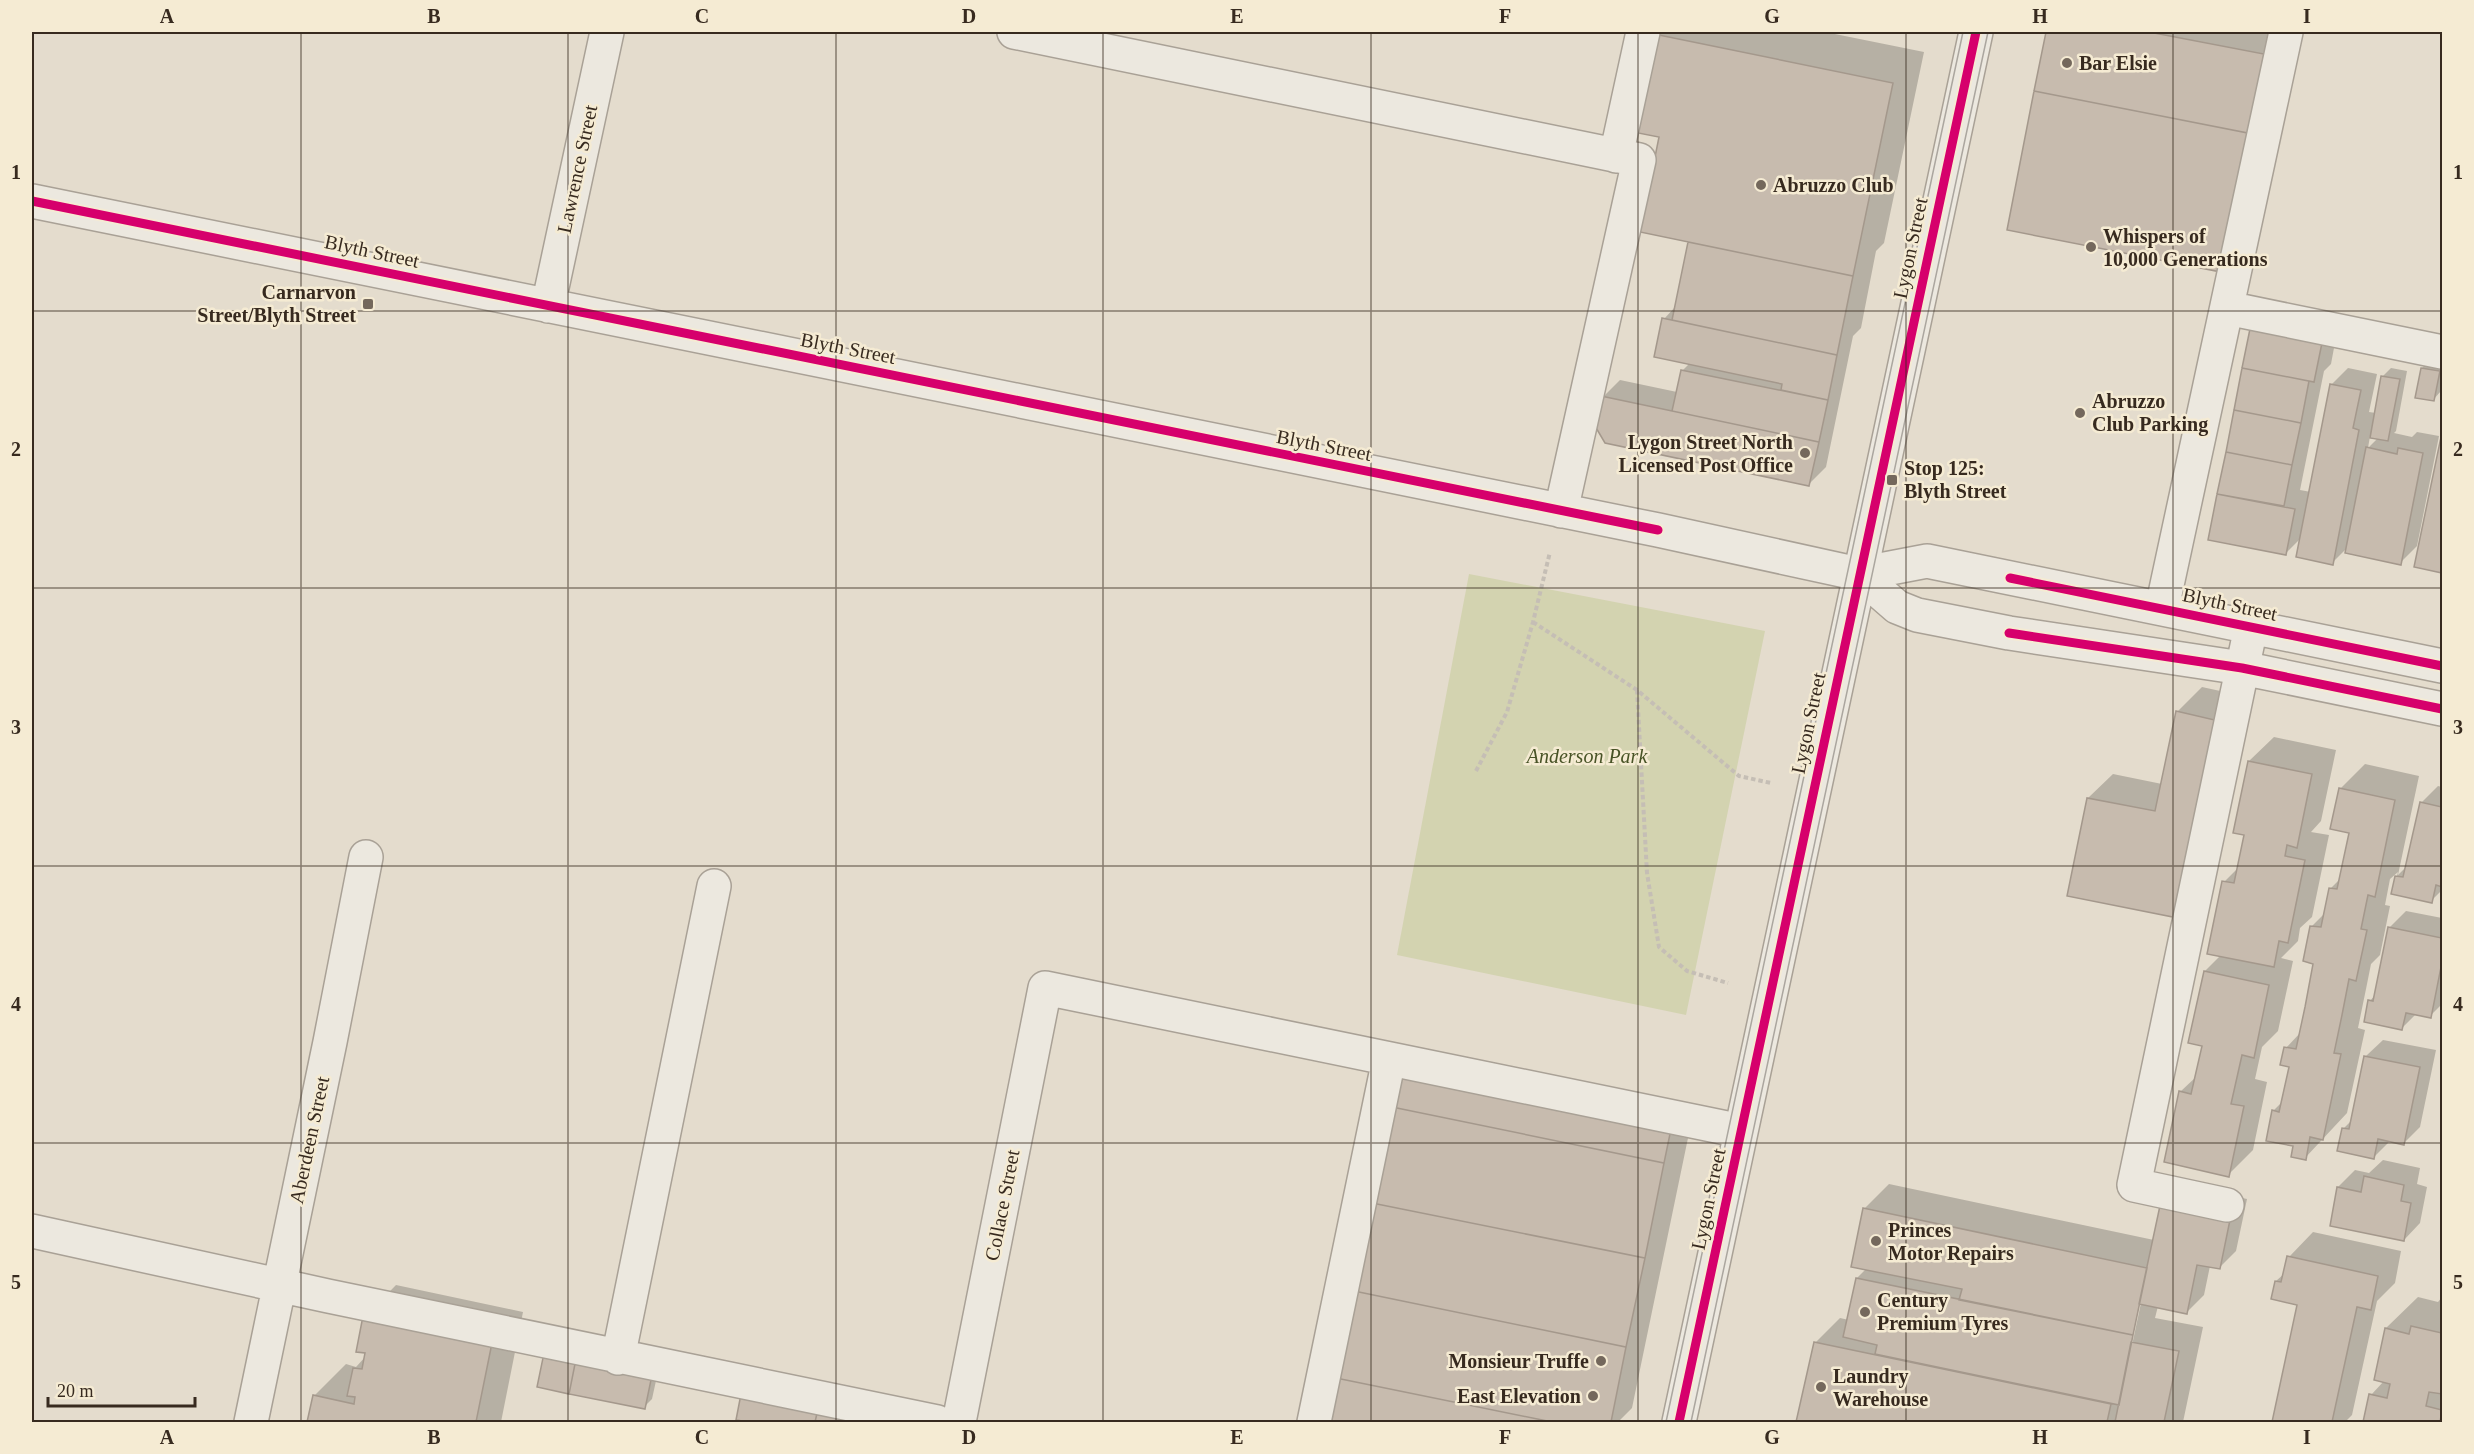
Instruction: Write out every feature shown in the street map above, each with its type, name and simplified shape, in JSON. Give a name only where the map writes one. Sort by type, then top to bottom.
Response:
[{"type":"street","name":"Lawrence Street","points":[[548,306],[606,32]]},
{"type":"street","points":[[1014,32],[1639,160],[1562,511]]},
{"type":"street","points":[[1616,156],[1643,32]]},
{"type":"street","name":"Lygon Street","points":[[1679,1422],[1976,32]]},
{"type":"street","points":[[2162,608],[2286,32]]},
{"type":"street","name":"Blyth Street","points":[[32,201],[1859,573],[1927,561],[2442,666]]},
{"type":"street","points":[[2226,308],[2442,352]]},
{"type":"street","name":"Blyth Street","points":[[1859,573],[1897,606],[1917,615],[2009,633],[2242,668],[2442,709]]},
{"type":"street","points":[[2227,1205],[2134,1185],[2251,627]]},
{"type":"street","name":"Aberdeen Street","points":[[251,1422],[366,857]]},
{"type":"street","points":[[618,1358],[714,886]]},
{"type":"street","name":"Collace Street","points":[[959,1422],[1045,988],[1389,1059]]},
{"type":"street","points":[[1314,1422],[1389,1059],[1741,1131]]},
{"type":"street","points":[[32,1231],[618,1358],[937,1422]]},
{"type":"path","points":[[1476,771],[1507,712],[1533,622],[1542,577],[1562,511]]},
{"type":"path","points":[[1533,622],[1637,690],[1740,776],[1812,792]]},
{"type":"path","points":[[1637,690],[1647,873],[1659,947],[1687,971],[1769,993]]},
{"type":"green space","name":"Anderson Park","points":[[1469,574],[1765,631],[1686,1015],[1397,955]]},
{"type":"building","points":[[2046,32],[2149,32],[2264,54],[2248,133],[2034,91]]},
{"type":"building","name":"Abruzzo Club","points":[[1654,34],[1893,83],[1853,276],[1640,232],[1659,137],[1633,132]]},
{"type":"building","points":[[2034,91],[2248,133],[2221,272],[2007,230]]},
{"type":"building","points":[[1688,242],[1853,276],[1837,355],[1672,320]]},
{"type":"building","points":[[1662,318],[1837,355],[1828,400],[1781,390],[1782,384],[1654,357]]},
{"type":"building","points":[[2251,324],[2323,338],[2314,382],[2242,368]]},
{"type":"building","points":[[2242,368],[2309,381],[2301,423],[2234,410]]},
{"type":"building","points":[[2421,368],[2440,371],[2434,401],[2415,398]]},
{"type":"building","points":[[1681,370],[1828,400],[1819,442],[1672,411]]},
{"type":"building","points":[[2381,376],[2400,379],[2388,441],[2370,438]]},
{"type":"building","points":[[2330,384],[2361,390],[2353,428],[2359,430],[2333,565],[2296,557]]},
{"type":"building","points":[[1601,396],[1819,442],[1809,486],[1605,443],[1595,426]]},
{"type":"building","points":[[2234,410],[2301,423],[2292,465],[2226,452]]},
{"type":"building","points":[[2442,437],[2442,573],[2414,567]]},
{"type":"building","points":[[2366,447],[2397,454],[2398,448],[2423,453],[2401,565],[2345,553]]},
{"type":"building","points":[[2226,452],[2292,465],[2284,506],[2217,494]]},
{"type":"building","points":[[2217,494],[2295,509],[2286,555],[2208,540]]},
{"type":"building","points":[[2176,711],[2219,721],[2178,918],[2067,896],[2087,798],[2155,811]]},
{"type":"building","points":[[2248,761],[2312,774],[2297,848],[2287,845],[2285,856],[2305,860],[2288,943],[2279,941],[2274,967],[2207,954],[2222,881],[2234,883],[2244,835],[2233,833]]},
{"type":"building","points":[[2339,788],[2395,800],[2375,897],[2368,895],[2361,929],[2367,930],[2356,981],[2349,979],[2334,1053],[2341,1054],[2323,1140],[2310,1137],[2306,1160],[2291,1157],[2293,1146],[2266,1141],[2272,1110],[2279,1112],[2289,1067],[2280,1065],[2284,1047],[2296,1049],[2305,1007],[2313,964],[2303,961],[2310,926],[2321,927],[2329,888],[2337,889],[2349,833],[2330,829]]},
{"type":"building","points":[[2420,802],[2442,807],[2442,887],[2436,885],[2432,903],[2391,894],[2395,876],[2403,877]]},
{"type":"building","points":[[2388,927],[2442,938],[2442,962],[2431,1018],[2406,1013],[2402,1030],[2364,1022],[2368,1000],[2373,1001]]},
{"type":"building","points":[[2204,971],[2269,985],[2254,1058],[2242,1055],[2231,1104],[2244,1106],[2229,1177],[2164,1162],[2179,1091],[2191,1094],[2202,1046],[2188,1043]]},
{"type":"building","points":[[2364,1056],[2420,1067],[2404,1145],[2378,1139],[2374,1159],[2337,1151],[2342,1128],[2349,1129]]},
{"type":"building","points":[[1399,1073],[1671,1129],[1664,1163],[1392,1107]]},
{"type":"building","points":[[1392,1107],[1664,1163],[1645,1258],[1372,1203]]},
{"type":"building","points":[[2364,1176],[2404,1185],[2401,1201],[2411,1203],[2404,1241],[2330,1226],[2337,1187],[2361,1192]]},
{"type":"building","points":[[2161,1201],[2231,1215],[2220,1269],[2197,1265],[2187,1314],[2139,1304]]},
{"type":"building","points":[[1372,1203],[1645,1258],[1626,1347],[1354,1291]]},
{"type":"building","points":[[1863,1208],[2147,1268],[2133,1335],[1959,1300],[1962,1289],[1851,1267]]},
{"type":"building","points":[[2287,1256],[2378,1276],[2371,1310],[2357,1307],[2332,1422],[2272,1422],[2297,1305],[2271,1299],[2275,1281],[2281,1282]]},
{"type":"building","points":[[1856,1278],[2133,1335],[2119,1405],[1875,1354],[1877,1345],[1843,1337]]},
{"type":"building","points":[[1354,1291],[1626,1347],[1611,1422],[1552,1422],[1336,1378]]},
{"type":"building","points":[[363,1316],[492,1343],[476,1422],[307,1422],[313,1395],[354,1404],[355,1397],[347,1396],[353,1368],[362,1369],[365,1353],[356,1352]]},
{"type":"building","points":[[2411,1326],[2442,1333],[2442,1394],[2429,1392],[2426,1406],[2442,1410],[2440,1422],[2363,1422],[2369,1394],[2387,1398],[2390,1384],[2374,1380],[2385,1328],[2409,1334]]},
{"type":"building","points":[[1814,1342],[2111,1404],[2107,1422],[1796,1422]]},
{"type":"building","points":[[2131,1342],[2179,1351],[2164,1422],[2115,1422]]},
{"type":"building","points":[[544,1353],[576,1359],[569,1394],[537,1387]]},
{"type":"building","points":[[576,1359],[652,1375],[645,1409],[569,1394]]},
{"type":"building","points":[[1336,1378],[1552,1422],[1330,1422]]},
{"type":"building","points":[[741,1394],[818,1409],[815,1422],[736,1420]]},
{"type":"building","points":[[818,1409],[857,1418],[856,1422],[815,1422]]},
{"type":"tram line","points":[[1666,1422],[1963,32]]},
{"type":"tram line","points":[[1691,1422],[1988,32]]},
{"type":"cycle path","points":[[1679,1422],[1976,32]]},
{"type":"cycle path","points":[[32,201],[1658,530]]},
{"type":"cycle path","points":[[2010,578],[2442,666]]},
{"type":"cycle path","points":[[2009,633],[2242,668],[2442,709]]},
{"type":"place","name":"Bar Elsie","points":[[2067,63]]},
{"type":"place","name":"Abruzzo Club","points":[[1761,185]]},
{"type":"place","name":"Whispers of 10,000 Generations","points":[[2091,247]]},
{"type":"place","name":"Carnarvon Street/Blyth Street","points":[[368,304]]},
{"type":"place","name":"Abruzzo Club Parking","points":[[2080,413]]},
{"type":"place","name":"Lygon Street North Licensed Post Office","points":[[1805,453]]},
{"type":"place","name":"Stop 125: Blyth Street","points":[[1892,480]]},
{"type":"place","name":"Princes Motor Repairs","points":[[1876,1241]]},
{"type":"place","name":"Century Premium Tyres","points":[[1865,1312]]},
{"type":"place","name":"Monsieur Truffe","points":[[1601,1361]]},
{"type":"place","name":"Laundry Warehouse","points":[[1821,1387]]},
{"type":"place","name":"East Elevation","points":[[1593,1396]]}]
